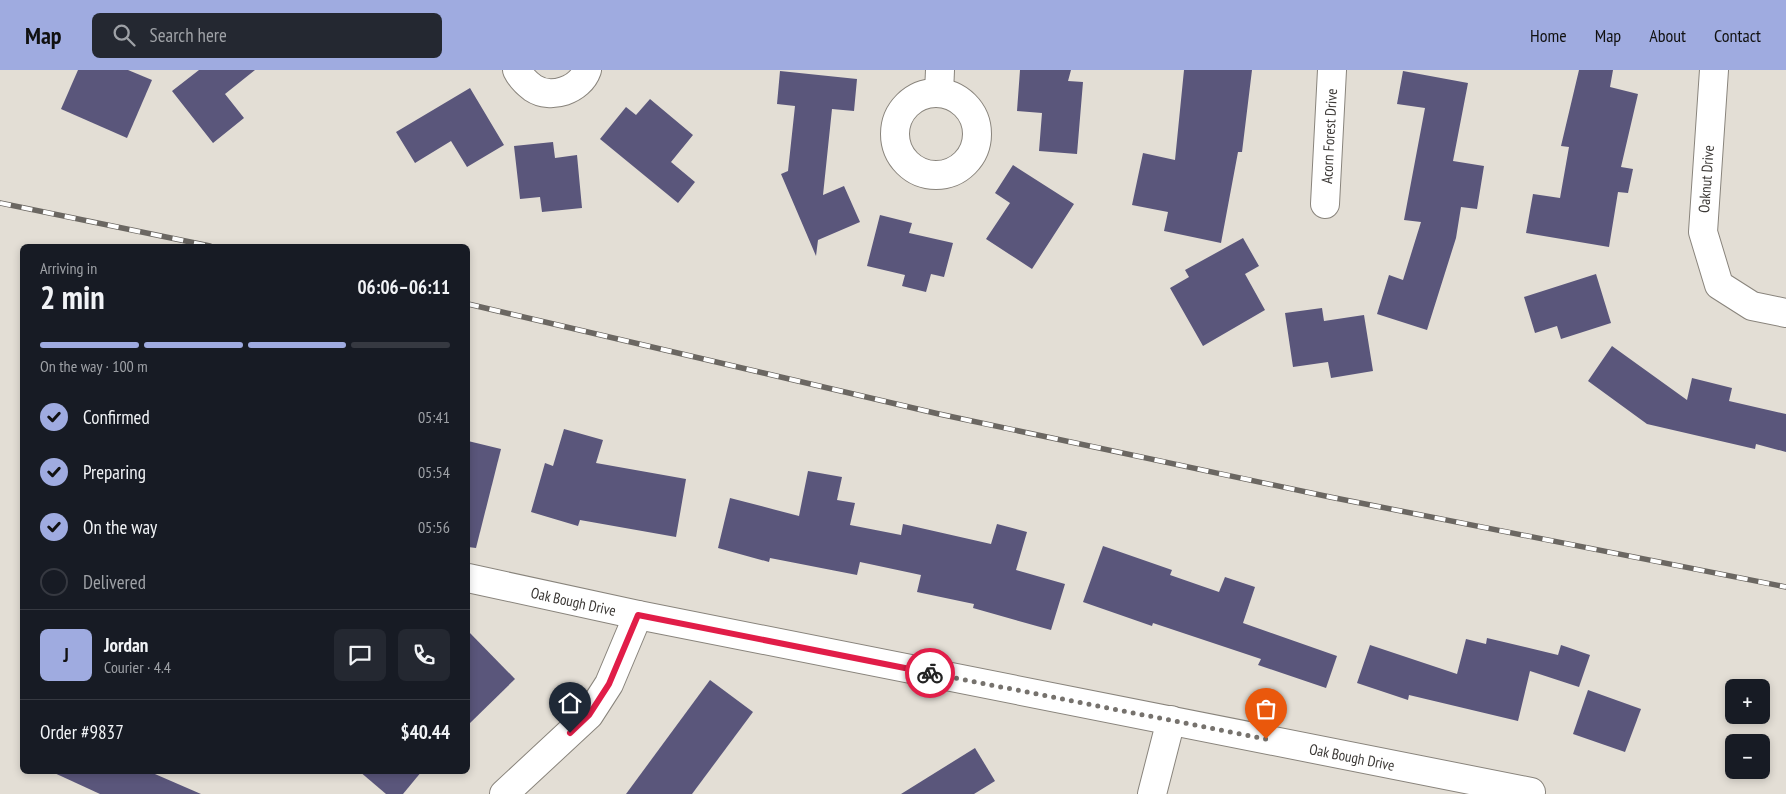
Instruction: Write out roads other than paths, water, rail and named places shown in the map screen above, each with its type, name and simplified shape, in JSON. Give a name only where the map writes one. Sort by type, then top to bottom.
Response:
[{"type":"street","points":[[518,70],[522,80],[534,89],[548,93],[563,92],[576,85],[587,70]]},
{"type":"street","name":"Acorn Forest Drive","points":[[1325,204],[1332,70]]},
{"type":"street","name":"Oaknut Drive","points":[[1714,70],[1703,232],[1719,285],[1752,306],[1786,313]]},
{"type":"street","name":"Oak Bough Drive","points":[[470,578],[638,615],[1531,792]]},
{"type":"street","points":[[504,794],[589,715],[609,684],[638,615]]},
{"type":"street","points":[[1152,794],[1171,720]]},
{"type":"railway","points":[[0,203],[200,244]]},
{"type":"railway","points":[[470,304],[939,414],[1330,497],[1786,587]]}]
